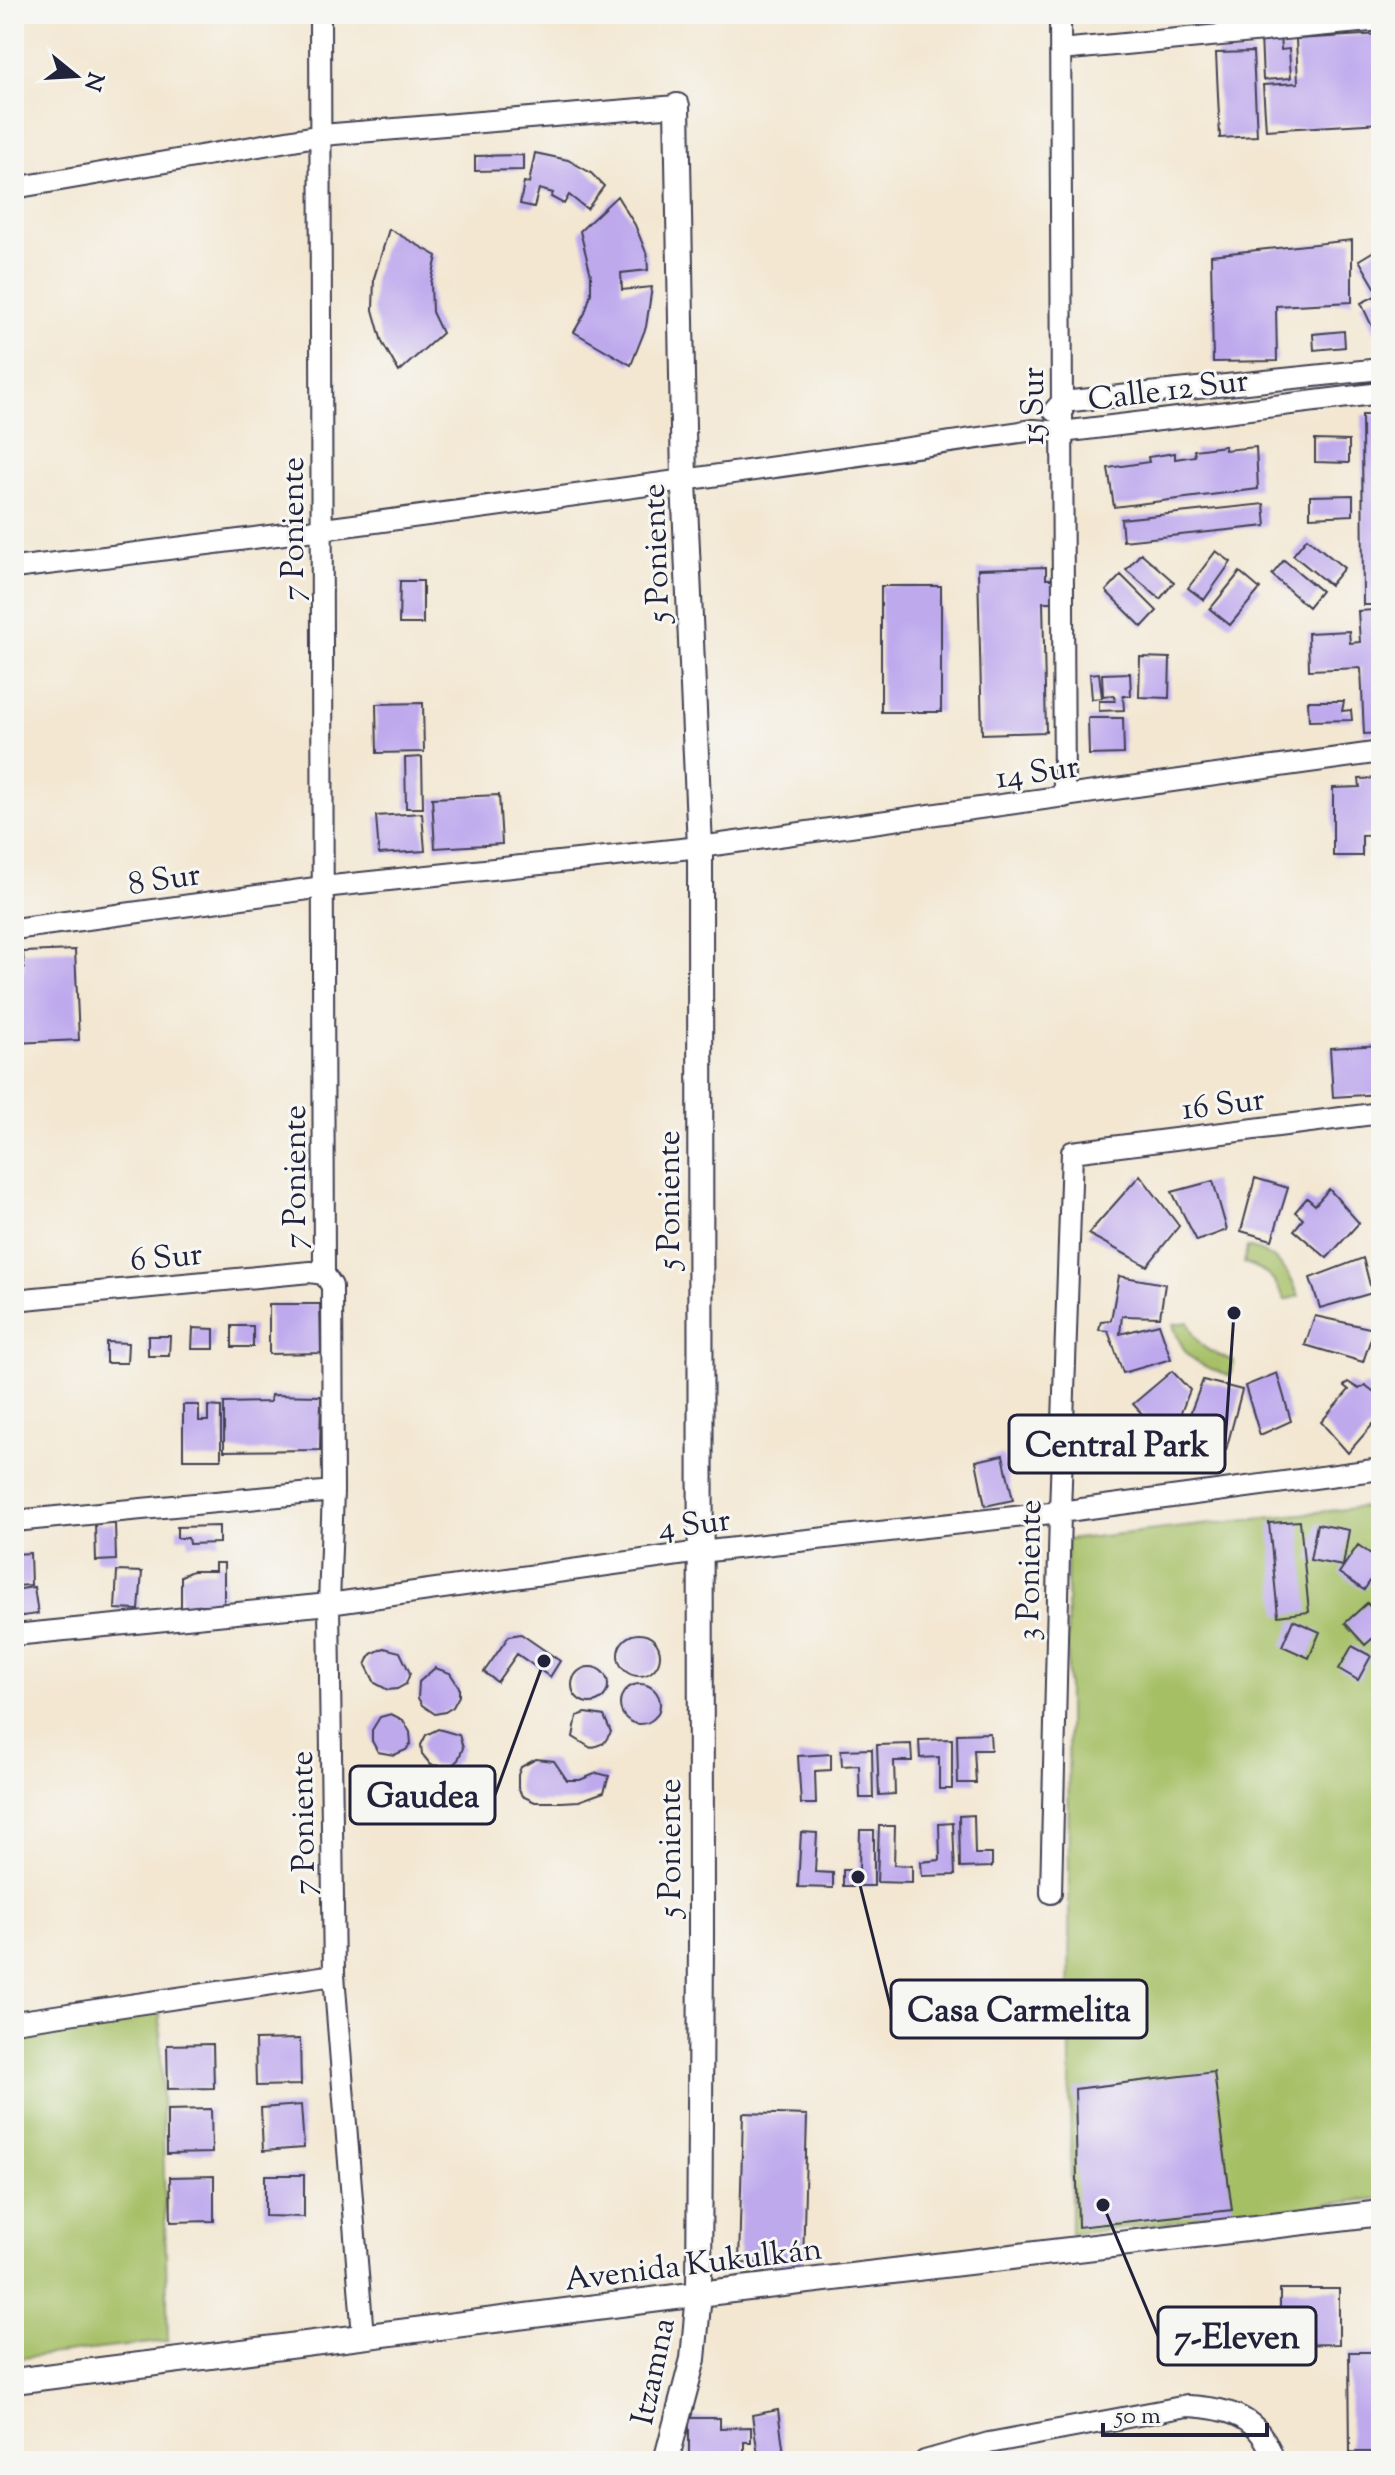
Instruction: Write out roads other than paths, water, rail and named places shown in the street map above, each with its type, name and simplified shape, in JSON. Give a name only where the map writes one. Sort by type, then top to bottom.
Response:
[{"type":"street","name":"7 Poniente","points":[[320,14],[324,1274],[332,1286],[333,1491],[329,1604],[334,1975],[363,2336]]},
{"type":"street","name":"15 Sur","points":[[1060,14],[1064,797]]},
{"type":"street","points":[[1060,50],[1381,20]]},
{"type":"street","points":[[14,188],[322,135],[677,106]]},
{"type":"street","name":"5 Poniente","points":[[677,106],[684,481],[700,847],[699,2294]]},
{"type":"street","name":"Calle 12 Sur","points":[[1034,430],[1062,402],[1381,369]]},
{"type":"street","points":[[1299,378],[1304,403]]},
{"type":"street","name":"Calle 12 Sur","points":[[1034,430],[1062,432],[1381,393]]},
{"type":"street","points":[[14,568],[323,531],[383,519],[684,481],[1034,430]]},
{"type":"street","name":"14 Sur","points":[[323,887],[700,847],[1381,752]]},
{"type":"street","name":"8 Sur","points":[[14,929],[323,887]]},
{"type":"street","name":"16 Sur","points":[[1072,1152],[1381,1113]]},
{"type":"street","name":"3 Poniente","points":[[1051,1893],[1072,1152]]},
{"type":"street","name":"6 Sur","points":[[14,1300],[310,1272],[324,1274]]},
{"type":"street","name":"4 Sur","points":[[14,1635],[329,1604],[700,1552],[1060,1512],[1381,1469]]},
{"type":"street","points":[[14,1521],[333,1491]]},
{"type":"street","points":[[14,2022],[334,1975]]},
{"type":"street","name":"Avenida Kukulkán","points":[[14,2381],[699,2294],[1381,2213]]},
{"type":"street","name":"Itzamna","points":[[666,2461],[693,2359],[699,2294]]},
{"type":"street","points":[[925,2461],[991,2452],[1187,2406],[1220,2408],[1250,2421],[1270,2445],[1274,2461]]},
{"type":"place","name":"Central Park","points":[[1234,1313]]},
{"type":"place","name":"Gaudea","points":[[544,1661]]},
{"type":"place","name":"Casa Carmelita","points":[[858,1877]]},
{"type":"place","name":"7-Eleven","points":[[1103,2205]]}]
